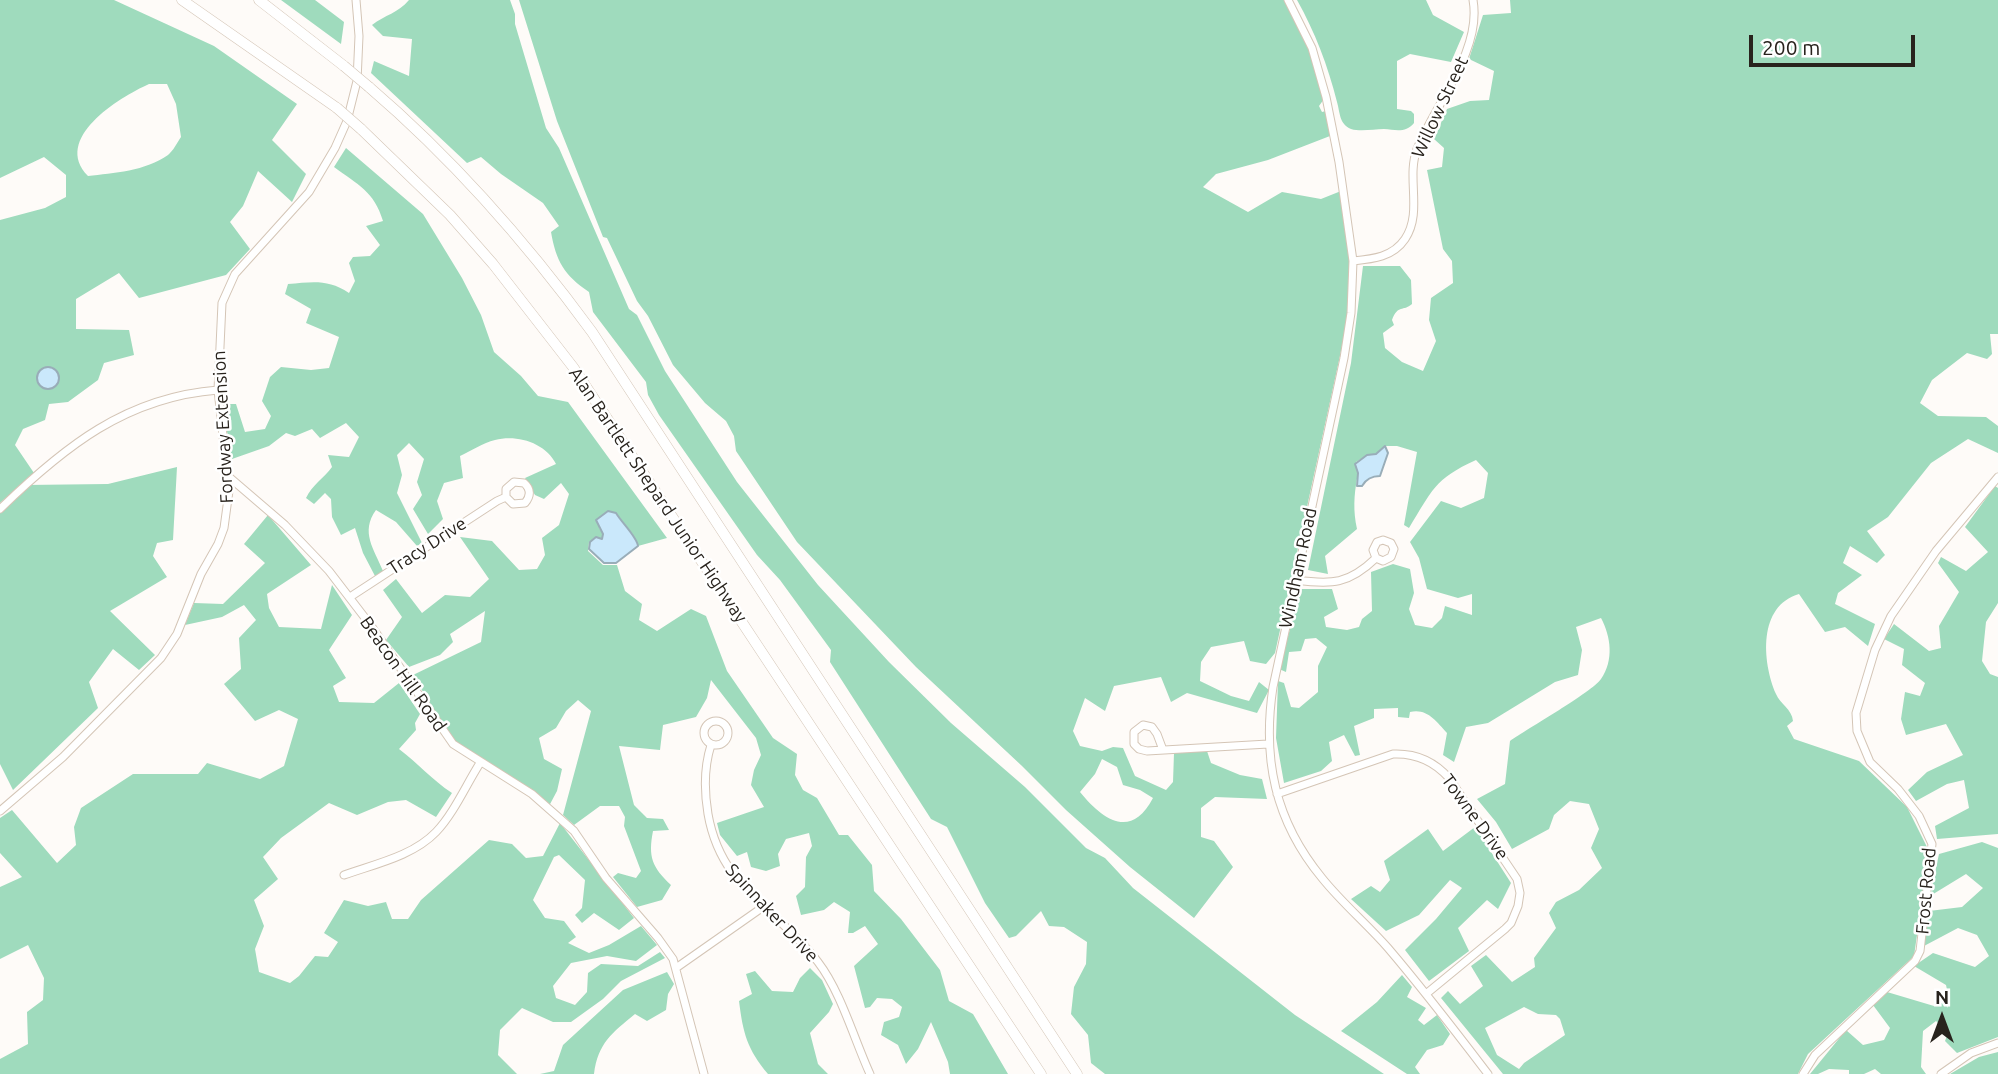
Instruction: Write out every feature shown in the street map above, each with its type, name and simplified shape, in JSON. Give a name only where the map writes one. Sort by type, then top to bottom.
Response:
[{"type":"highway","name":"Alan Bartlett Shepard Junior Highway","points":[[182,0],[337,108],[450,215],[493,264],[573,367],[1041,1074]]},
{"type":"highway","name":"Alan Bartlett Shepard Junior Highway","points":[[259,0],[369,87],[437,150],[492,208],[556,284],[598,341],[1077,1074]]},
{"type":"street","name":"Fordway Extension","points":[[0,811],[63,757],[133,689],[170,645],[185,617],[196,586],[224,528],[228,510],[229,477],[218,390],[220,316],[229,285],[243,264],[316,182],[335,148],[346,121],[358,69],[356,0]]},
{"type":"street","name":"Windham Road","points":[[1288,0],[1312,48],[1326,97],[1339,162],[1353,261],[1348,335],[1273,687],[1268,744],[1277,794],[1290,827],[1322,879],[1388,948],[1488,1074]]},
{"type":"street","name":"Willow Street","points":[[1353,261],[1385,256],[1400,245],[1408,234],[1414,213],[1415,155],[1469,45],[1475,20],[1474,0]]},
{"type":"street","points":[[0,509],[40,471],[102,425],[149,404],[218,390]]},
{"type":"street","name":"Beacon Hill Road","points":[[229,477],[306,546],[350,597],[446,736],[480,763],[532,794],[574,831],[606,878],[664,945],[676,968],[704,1074]]},
{"type":"street","name":"Frost Road","points":[[1803,1074],[1815,1055],[1914,961],[1920,951],[1932,844],[1919,816],[1898,789],[1870,762],[1857,731],[1856,713],[1875,650],[1891,616],[1936,551],[1998,477]]},
{"type":"street","name":"Tracy Drive","points":[[350,597],[494,502],[506,497]]},
{"type":"street","points":[[1296,580],[1320,584],[1340,582],[1358,574],[1376,558]]},
{"type":"street","points":[[1163,750],[1152,727],[1140,726],[1134,732],[1133,744],[1139,749],[1163,750],[1268,744]]},
{"type":"street","name":"Spinnaker Drive","points":[[711,745],[705,788],[715,842],[732,874],[806,948],[823,970],[870,1074]]},
{"type":"street","name":"Towne Drive","points":[[1277,794],[1393,754],[1424,759],[1449,778],[1513,870],[1519,897],[1515,915],[1505,929],[1426,994]]},
{"type":"street","points":[[344,875],[404,853],[428,839],[442,825],[480,763]]},
{"type":"street","points":[[676,968],[764,907]]},
{"type":"street","points":[[1941,1074],[1971,1054],[1998,1043]]},
{"type":"green space","points":[[0,0],[114,0],[214,46],[297,104],[272,140],[306,174],[292,202],[258,171],[243,206],[230,222],[250,249],[226,275],[139,298],[119,273],[76,299],[76,329],[129,330],[134,355],[104,363],[98,380],[68,402],[49,404],[45,420],[23,429],[15,445],[34,473],[0,503],[0,220],[45,208],[66,197],[66,175],[44,157],[0,178]],"holes":[[[149,84],[167,84],[176,104],[181,137],[172,151],[140,168],[88,176],[79,162],[78,148],[83,134],[93,121],[136,90]]]},
{"type":"green space","points":[[281,0],[315,0],[344,22],[341,44]]},
{"type":"green space","points":[[409,0],[510,0],[546,128],[559,148],[629,309],[637,315],[665,371],[737,482],[818,585],[889,662],[951,723],[1025,787],[1086,848],[1105,858],[1133,888],[1295,1015],[1384,1074],[1105,1074],[1091,1063],[1088,1035],[1071,1014],[1074,987],[1086,964],[1087,942],[1064,927],[1049,926],[1041,911],[1016,936],[1009,938],[985,903],[947,827],[931,819],[830,662],[831,650],[780,580],[757,555],[659,415],[648,395],[646,382],[593,312],[589,292],[562,267],[551,232],[559,226],[543,203],[481,157],[467,163],[371,73],[374,61],[409,76],[412,39],[383,36],[372,25]]},
{"type":"green space","points":[[519,0],[1284,0],[1310,49],[1324,99],[1319,106],[1322,112],[1326,111],[1330,136],[1268,160],[1216,174],[1203,187],[1248,212],[1282,192],[1321,199],[1341,191],[1350,262],[1348,313],[1275,653],[1266,664],[1250,661],[1244,641],[1211,647],[1201,662],[1200,681],[1231,696],[1249,701],[1259,682],[1269,690],[1257,713],[1187,693],[1171,702],[1161,677],[1114,686],[1105,711],[1085,698],[1073,731],[1080,746],[1102,751],[1113,747],[1123,748],[1135,776],[1166,790],[1173,782],[1174,753],[1207,751],[1211,763],[1240,775],[1262,779],[1267,799],[1215,797],[1201,808],[1201,837],[1214,841],[1233,867],[1194,918],[1130,867],[1066,810],[916,667],[797,542],[736,451],[734,436],[726,421],[705,403],[673,365],[648,316],[637,301],[607,238],[603,237],[557,121]],"holes":[[[1102,759],[1117,767],[1123,785],[1140,790],[1153,798],[1136,819],[1126,822],[1107,817],[1080,792],[1095,774]]]},
{"type":"green space","points":[[1297,0],[1426,0],[1433,15],[1464,32],[1451,62],[1410,54],[1397,61],[1397,109],[1414,114],[1414,123],[1411,126],[1400,130],[1355,130],[1342,121],[1320,50]]},
{"type":"green space","points":[[1510,0],[1998,0],[1998,334],[1990,334],[1992,354],[1987,359],[1967,353],[1932,380],[1920,403],[1938,416],[1986,417],[1998,426],[1998,453],[1968,439],[1931,463],[1888,517],[1867,531],[1885,555],[1877,563],[1850,546],[1843,563],[1862,575],[1838,593],[1835,604],[1875,624],[1868,646],[1845,627],[1825,632],[1799,594],[1786,600],[1776,610],[1767,636],[1766,651],[1771,681],[1778,698],[1792,717],[1793,721],[1787,726],[1794,739],[1859,761],[1907,807],[1929,851],[1914,956],[1808,1054],[1798,1074],[1503,1074],[1441,998],[1448,991],[1460,1004],[1483,986],[1471,966],[1486,955],[1512,982],[1535,967],[1534,958],[1556,928],[1549,913],[1556,902],[1579,890],[1602,868],[1591,848],[1599,829],[1589,804],[1570,801],[1554,815],[1549,829],[1512,849],[1496,822],[1477,799],[1505,784],[1510,741],[1573,701],[1601,679],[1608,664],[1610,649],[1601,618],[1576,627],[1582,650],[1578,675],[1555,682],[1488,723],[1466,727],[1454,762],[1443,755],[1447,733],[1431,716],[1416,711],[1410,712],[1409,718],[1398,717],[1398,708],[1374,709],[1374,718],[1354,726],[1360,755],[1355,756],[1344,735],[1329,742],[1332,761],[1321,771],[1284,783],[1276,738],[1278,681],[1284,683],[1291,707],[1299,708],[1318,692],[1318,666],[1327,647],[1316,638],[1305,639],[1301,651],[1289,652],[1286,672],[1279,669],[1301,589],[1332,589],[1338,609],[1324,617],[1326,627],[1347,630],[1359,627],[1362,619],[1372,611],[1371,572],[1393,564],[1410,569],[1414,593],[1409,609],[1415,625],[1432,628],[1442,618],[1445,606],[1472,615],[1472,594],[1458,598],[1427,589],[1419,558],[1410,542],[1441,501],[1461,508],[1484,498],[1488,473],[1476,460],[1451,473],[1435,487],[1409,528],[1404,525],[1417,452],[1397,446],[1385,446],[1376,454],[1367,455],[1356,462],[1354,509],[1357,529],[1325,556],[1328,574],[1308,570],[1351,363],[1363,266],[1400,266],[1411,280],[1412,304],[1396,312],[1392,320],[1394,325],[1383,333],[1385,348],[1402,362],[1423,371],[1436,341],[1429,320],[1431,298],[1453,283],[1452,261],[1443,249],[1427,170],[1442,167],[1444,148],[1434,139],[1447,109],[1470,101],[1489,100],[1494,71],[1469,59],[1483,15],[1511,13]],"holes":[[[1524,1007],[1538,1014],[1556,1015],[1565,1035],[1519,1069],[1497,1055],[1485,1028]]]},
{"type":"green space","points":[[346,148],[423,214],[462,278],[481,315],[494,352],[521,376],[538,396],[568,402],[667,538],[638,546],[632,533],[616,513],[599,528],[603,534],[602,539],[596,537],[589,542],[588,551],[603,565],[617,565],[625,591],[642,604],[639,620],[657,631],[691,609],[706,616],[727,671],[773,738],[797,754],[795,775],[803,790],[817,798],[839,835],[848,835],[872,865],[874,891],[901,919],[940,970],[949,1001],[973,1014],[1008,1074],[950,1074],[948,1062],[931,1022],[918,1049],[906,1064],[898,1045],[881,1035],[884,1022],[899,1017],[902,1007],[892,999],[877,998],[870,1007],[865,1008],[854,966],[878,944],[865,926],[848,933],[850,912],[834,902],[824,910],[801,915],[796,896],[805,887],[806,857],[812,846],[809,833],[786,839],[778,854],[780,866],[766,871],[751,867],[747,852],[737,856],[720,835],[717,823],[764,807],[751,785],[761,755],[756,738],[711,680],[707,698],[696,717],[663,725],[660,750],[619,746],[634,805],[647,818],[663,819],[669,830],[653,831],[651,855],[659,873],[671,885],[662,900],[637,907],[613,877],[618,873],[636,878],[641,871],[624,826],[625,817],[619,806],[600,806],[574,825],[563,815],[591,711],[578,700],[566,711],[556,728],[539,738],[544,759],[562,769],[557,791],[549,806],[450,737],[413,675],[481,642],[485,611],[450,634],[453,642],[440,655],[409,667],[386,640],[402,617],[383,590],[396,579],[422,613],[445,595],[470,597],[489,579],[460,537],[492,541],[519,570],[537,569],[545,555],[542,538],[559,525],[569,494],[561,483],[544,499],[535,495],[525,478],[556,464],[545,451],[521,439],[504,438],[486,443],[460,456],[463,478],[444,483],[437,501],[443,519],[428,534],[413,509],[422,495],[417,482],[424,459],[409,443],[397,455],[402,475],[397,493],[422,543],[417,546],[396,522],[376,510],[371,518],[369,533],[383,571],[375,576],[363,553],[355,528],[341,535],[332,517],[331,499],[325,493],[314,504],[306,498],[332,467],[328,455],[349,457],[359,437],[346,423],[320,438],[312,429],[295,436],[286,433],[269,446],[232,459],[222,404],[236,404],[245,432],[265,429],[271,416],[262,401],[270,377],[281,367],[311,370],[329,368],[339,337],[306,323],[311,309],[285,294],[288,284],[327,283],[349,293],[355,281],[349,263],[353,257],[370,256],[380,245],[366,226],[383,221],[375,202],[334,167]]},
{"type":"green space","points":[[177,467],[173,540],[157,543],[153,556],[167,577],[110,611],[155,655],[139,670],[113,649],[89,682],[98,708],[13,790],[0,764],[0,509],[25,485],[108,484]]},
{"type":"green space","points":[[1995,486],[1998,488],[1998,603],[1986,622],[1982,661],[1990,674],[1998,677],[1998,834],[1937,839],[1935,826],[1969,808],[1964,780],[1947,784],[1916,801],[1908,790],[1927,772],[1963,755],[1946,724],[1906,735],[1901,719],[1905,692],[1920,696],[1925,683],[1902,665],[1904,649],[1884,639],[1894,624],[1929,651],[1941,648],[1939,626],[1959,592],[1938,563],[1941,557],[1966,571],[1988,552],[1965,527]]},
{"type":"green space","points":[[268,515],[311,565],[267,594],[269,608],[279,627],[321,629],[332,585],[352,615],[329,650],[346,678],[333,686],[339,702],[374,703],[399,683],[420,714],[415,723],[416,730],[399,749],[452,793],[436,817],[406,800],[388,802],[357,815],[329,803],[281,838],[263,857],[278,879],[254,900],[264,926],[255,949],[259,972],[290,983],[315,956],[328,957],[338,942],[324,933],[344,900],[368,906],[386,902],[392,919],[408,919],[421,900],[489,840],[512,844],[526,858],[543,856],[560,823],[634,918],[619,930],[594,913],[582,923],[575,915],[582,908],[585,880],[559,855],[554,857],[533,900],[545,918],[564,921],[576,937],[568,943],[589,953],[609,945],[641,926],[657,945],[636,961],[607,956],[571,963],[553,986],[556,998],[575,1005],[587,992],[588,973],[601,964],[638,966],[660,952],[665,958],[621,981],[603,999],[571,1022],[553,1022],[522,1008],[500,1030],[498,1055],[517,1074],[0,1074],[0,1059],[28,1044],[27,1012],[43,1000],[44,978],[28,945],[0,959],[0,887],[22,877],[0,853],[0,818],[12,810],[57,863],[76,845],[74,827],[81,808],[133,774],[198,774],[207,763],[260,779],[284,766],[298,719],[279,710],[255,721],[224,684],[241,669],[239,638],[256,620],[244,605],[222,617],[185,625],[194,603],[223,604],[265,563],[244,544]]},
{"type":"green space","points":[[1475,827],[1511,883],[1498,909],[1487,900],[1458,928],[1469,951],[1429,981],[1405,950],[1462,888],[1450,880],[1419,915],[1386,931],[1351,899],[1371,886],[1380,892],[1390,880],[1384,861],[1428,829],[1443,851]]},
{"type":"green space","points":[[1982,842],[1998,848],[1998,1037],[1957,1053],[1945,1041],[1948,1033],[1936,1021],[1923,1031],[1921,1067],[1926,1074],[1881,1074],[1875,1069],[1864,1074],[1849,1074],[1849,1070],[1829,1069],[1810,1074],[1846,1030],[1863,1045],[1884,1040],[1890,1028],[1873,1005],[1887,992],[1934,1006],[1949,999],[1946,985],[1914,966],[1933,953],[1975,967],[1989,956],[1977,935],[1958,928],[1924,946],[1929,911],[1962,907],[1983,888],[1966,874],[1930,896],[1939,854]]},
{"type":"green space","points":[[810,968],[822,980],[833,1004],[810,1033],[818,1064],[828,1074],[768,1074],[747,1040],[742,1022],[739,1001],[752,994],[746,974],[755,971],[772,991],[793,992],[800,978]]},
{"type":"green space","points":[[667,972],[674,984],[668,994],[666,1010],[647,1021],[635,1014],[619,1027],[603,1046],[594,1074],[540,1074],[554,1071],[563,1045],[623,990]]},
{"type":"green space","points":[[1402,975],[1412,987],[1407,997],[1426,1008],[1418,1020],[1424,1025],[1437,1015],[1450,1034],[1443,1045],[1427,1050],[1415,1067],[1420,1074],[1407,1074],[1341,1031],[1377,1002]]},
{"type":"green space","points":[[1998,1052],[1998,1074],[1950,1074],[1979,1057]]},
{"type":"water","points":[[48,367],[56,370],[59,378],[56,386],[48,389],[40,386],[37,378],[40,370]]},
{"type":"water","points":[[1385,446],[1388,453],[1380,476],[1372,477],[1362,486],[1357,486],[1358,473],[1355,464],[1367,455],[1376,454]]},
{"type":"water","points":[[608,511],[616,513],[638,546],[616,563],[604,563],[589,549],[590,542],[596,537],[602,539],[603,534],[596,520]]}]
